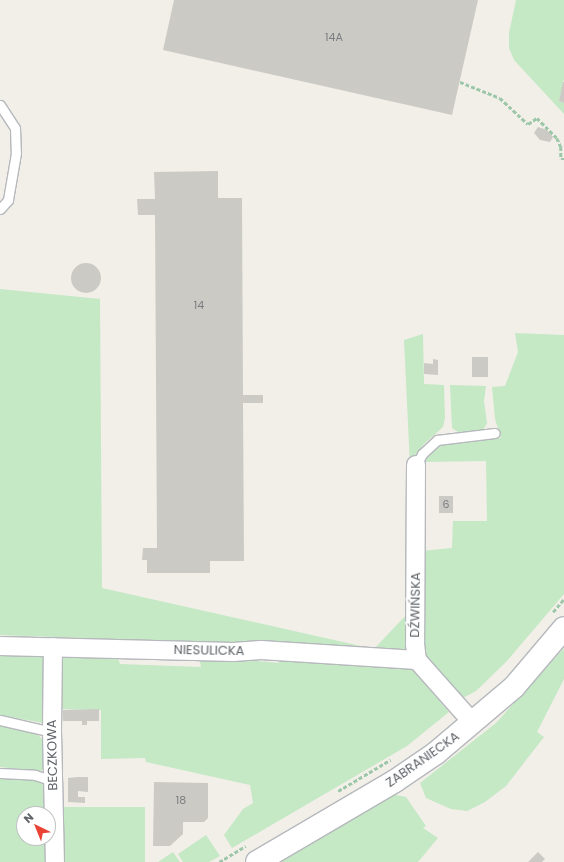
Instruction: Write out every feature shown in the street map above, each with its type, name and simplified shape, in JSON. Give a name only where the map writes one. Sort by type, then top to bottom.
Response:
[{"type":"main road","name":"ZABRANIECKA","points":[[254,853],[395,781],[473,723],[514,687],[557,622]]},
{"type":"street","name":"DŹWIŃSKA","points":[[416,464],[415,644],[417,660]]},
{"type":"street","name":"NIESULICKA","points":[[0,646],[233,652],[261,650],[417,660]]},
{"type":"street","name":"BECZKOWA","points":[[53,647],[52,732],[55,862]]},
{"type":"street","points":[[417,660],[473,723]]},
{"type":"lane","points":[[0,106],[16,128],[16,153],[8,200],[0,209]]},
{"type":"lane","points":[[416,464],[422,454],[438,440],[495,433]]},
{"type":"lane","points":[[0,720],[52,732]]},
{"type":"lane","points":[[0,773],[35,775],[53,781]]},
{"type":"path","points":[[460,82],[500,98],[528,124],[536,118],[557,138],[561,147],[561,159],[564,159]]},
{"type":"path","points":[[557,622],[564,599]]},
{"type":"path","points":[[331,796],[392,759]]},
{"type":"path","points":[[219,862],[254,853]]},
{"type":"green space","points":[[516,0],[564,0],[564,79],[559,101],[564,103],[564,114],[514,60],[509,48],[509,33]]},
{"type":"green space","points":[[0,289],[100,299],[102,588],[374,649],[0,635]]},
{"type":"green space","points":[[515,333],[564,335],[564,594],[506,662],[476,691],[461,699],[428,661],[420,638],[421,551],[452,548],[453,521],[487,521],[486,461],[424,462],[420,469],[427,455],[442,445],[501,438],[495,419],[492,387],[505,386],[518,352]]},
{"type":"green space","points":[[423,334],[424,384],[444,385],[445,418],[443,427],[423,445],[410,466],[404,340]]},
{"type":"green space","points":[[450,385],[486,386],[484,401],[487,423],[483,430],[461,434],[452,428]]},
{"type":"green space","points":[[408,613],[407,647],[403,653],[374,649]]},
{"type":"green space","points":[[564,648],[564,679],[537,732],[544,737],[506,786],[485,802],[467,811],[451,809],[426,798],[420,783],[496,723]]},
{"type":"green space","points":[[0,656],[47,656],[46,714],[43,723],[0,715]]},
{"type":"green space","points":[[199,656],[279,663],[279,656],[410,667],[449,712],[407,746],[232,848],[224,835],[243,809],[253,803],[250,785],[146,762],[145,758],[101,759],[101,710],[59,709],[58,657],[118,658],[120,664],[201,667]]},
{"type":"green space","points":[[0,725],[21,728],[37,734],[45,742],[45,767],[41,771],[0,767]]},
{"type":"green space","points":[[0,776],[28,778],[45,785],[45,806],[16,806],[16,846],[47,846],[48,862],[0,862]]},
{"type":"green space","points":[[391,794],[406,797],[426,826],[423,828],[438,838],[418,862],[276,862]]},
{"type":"green space","points":[[60,807],[145,807],[145,862],[60,862]]},
{"type":"green space","points":[[206,835],[220,856],[209,862],[183,862],[178,854]]},
{"type":"green space","points":[[173,852],[180,862],[158,862]]},
{"type":"building","points":[[174,0],[478,0],[452,115],[163,50]]},
{"type":"building","points":[[564,82],[564,103],[559,101]]},
{"type":"building","points":[[538,127],[547,130],[553,137],[550,142],[540,140],[534,133]]},
{"type":"building","points":[[218,171],[218,198],[242,198],[243,395],[263,395],[263,403],[243,403],[244,561],[210,561],[210,573],[147,573],[147,560],[142,560],[143,548],[157,548],[155,215],[138,215],[137,199],[155,199],[154,172]]},
{"type":"building","points":[[86,263],[92,264],[100,272],[100,284],[92,292],[86,293],[80,292],[72,284],[71,278],[72,272],[80,264]]},
{"type":"building","points":[[472,357],[488,357],[488,377],[472,377]]},
{"type":"building","points":[[433,359],[438,360],[438,375],[424,374],[424,363],[433,364]]},
{"type":"building","points":[[439,496],[453,496],[453,513],[439,513]]},
{"type":"building","points":[[99,709],[99,721],[87,721],[87,725],[82,725],[82,721],[63,721],[63,710]]},
{"type":"building","points":[[88,777],[88,792],[78,791],[78,797],[85,797],[85,803],[68,802],[68,778]]},
{"type":"building","points":[[154,782],[208,783],[208,818],[204,822],[183,822],[183,834],[170,846],[153,846]]},
{"type":"building","points":[[538,852],[545,859],[542,862],[528,862]]}]
